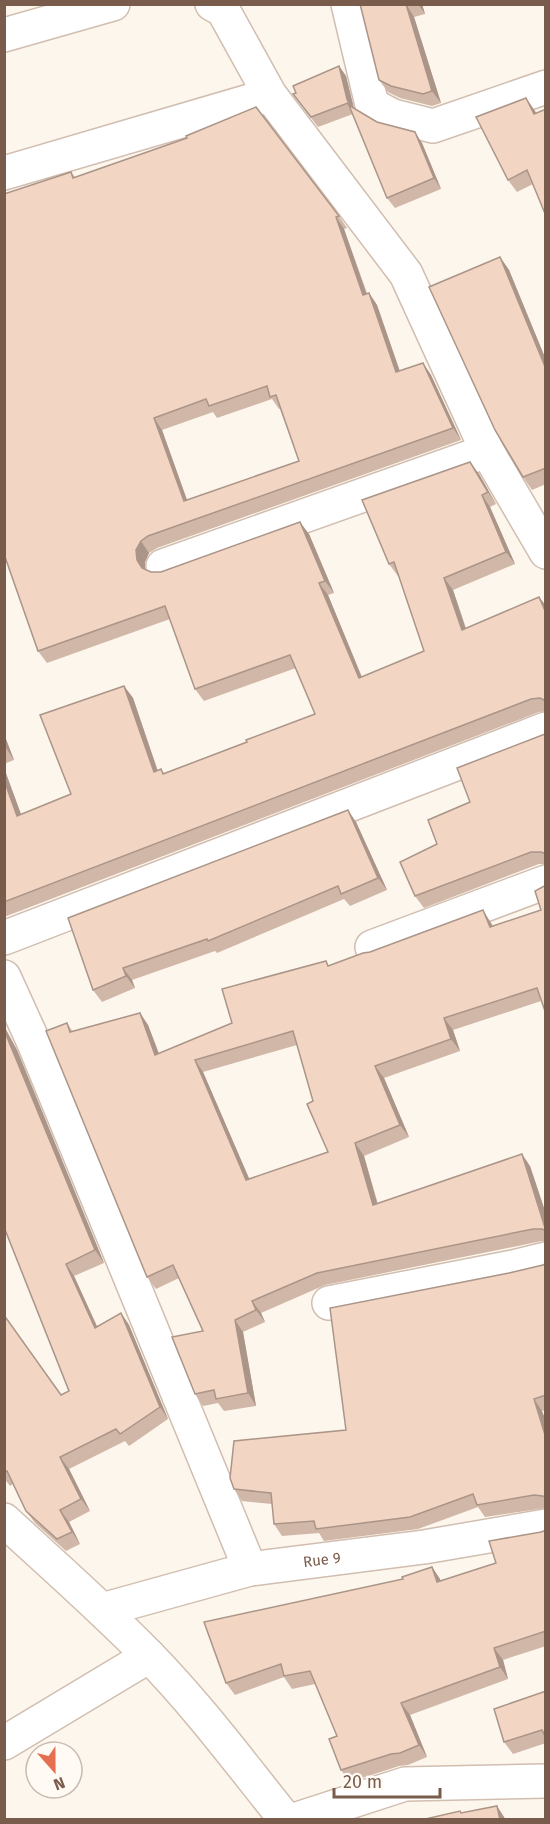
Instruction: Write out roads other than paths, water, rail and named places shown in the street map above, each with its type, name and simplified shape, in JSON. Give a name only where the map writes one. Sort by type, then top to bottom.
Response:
[{"type":"street","points":[[4,35],[113,4]]},
{"type":"street","points":[[212,4],[223,10],[270,95],[406,274],[487,451],[546,552]]},
{"type":"street","points":[[348,4],[372,105],[393,116],[433,126],[546,87]]},
{"type":"street","points":[[4,173],[270,95]]},
{"type":"street","points":[[163,566],[487,451]]},
{"type":"street","points":[[4,938],[546,729]]},
{"type":"street","points":[[372,947],[546,882]]},
{"type":"street","points":[[4,977],[34,1043],[250,1569]]},
{"type":"street","points":[[329,1303],[546,1259]]},
{"type":"street","points":[[4,1520],[149,1656],[199,1713],[286,1820]]},
{"type":"street","name":"Rue 9","points":[[102,1610],[250,1569],[424,1547],[546,1526]]},
{"type":"street","points":[[4,1743],[149,1656]]},
{"type":"street","points":[[294,1820],[405,1784],[546,1780]]}]
